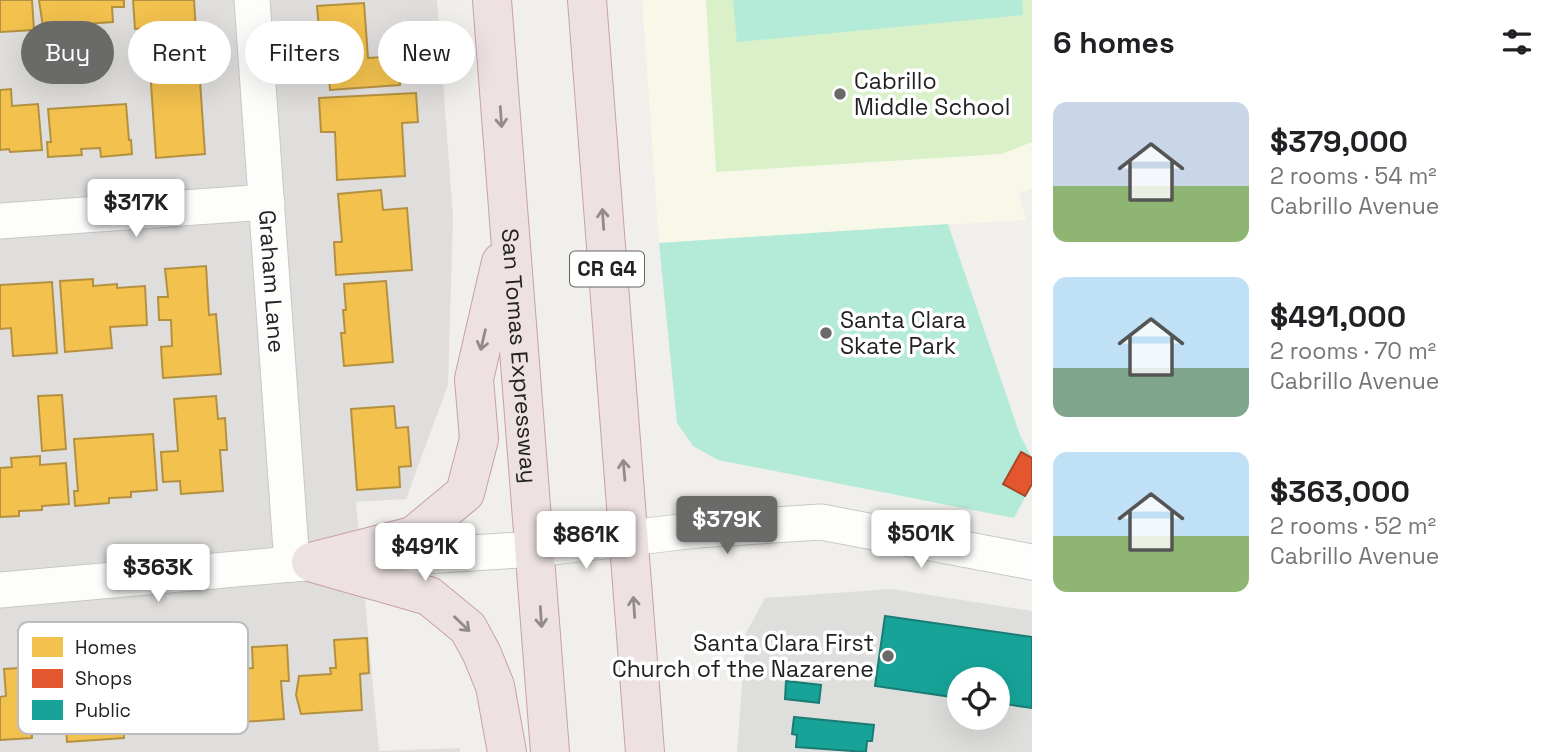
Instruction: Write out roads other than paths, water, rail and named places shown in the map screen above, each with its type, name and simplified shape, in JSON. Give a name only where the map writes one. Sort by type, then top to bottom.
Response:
[{"type":"highway","name":"San Tomas Expressway","points":[[492,0],[550,752]]},
{"type":"highway","name":"CR G4","points":[[587,0],[645,752]]},
{"type":"highway","points":[[301,563],[413,536],[465,493],[480,439],[474,379],[509,226]]},
{"type":"highway","points":[[301,563],[429,596],[468,628],[495,686],[507,752]]},
{"type":"street","name":"Graham Lane","points":[[252,0],[267,202],[301,563]]},
{"type":"street","points":[[0,221],[267,202]]},
{"type":"street","points":[[0,590],[301,563],[536,549],[697,530],[821,522],[1032,562]]},
{"type":"place","name":"Cabrillo Middle School","points":[[840,94]]},
{"type":"place","name":"Santa Clara Skate Park","points":[[826,333]]},
{"type":"place","name":"Santa Clara First Church of the Nazarene","points":[[888,656]]}]
